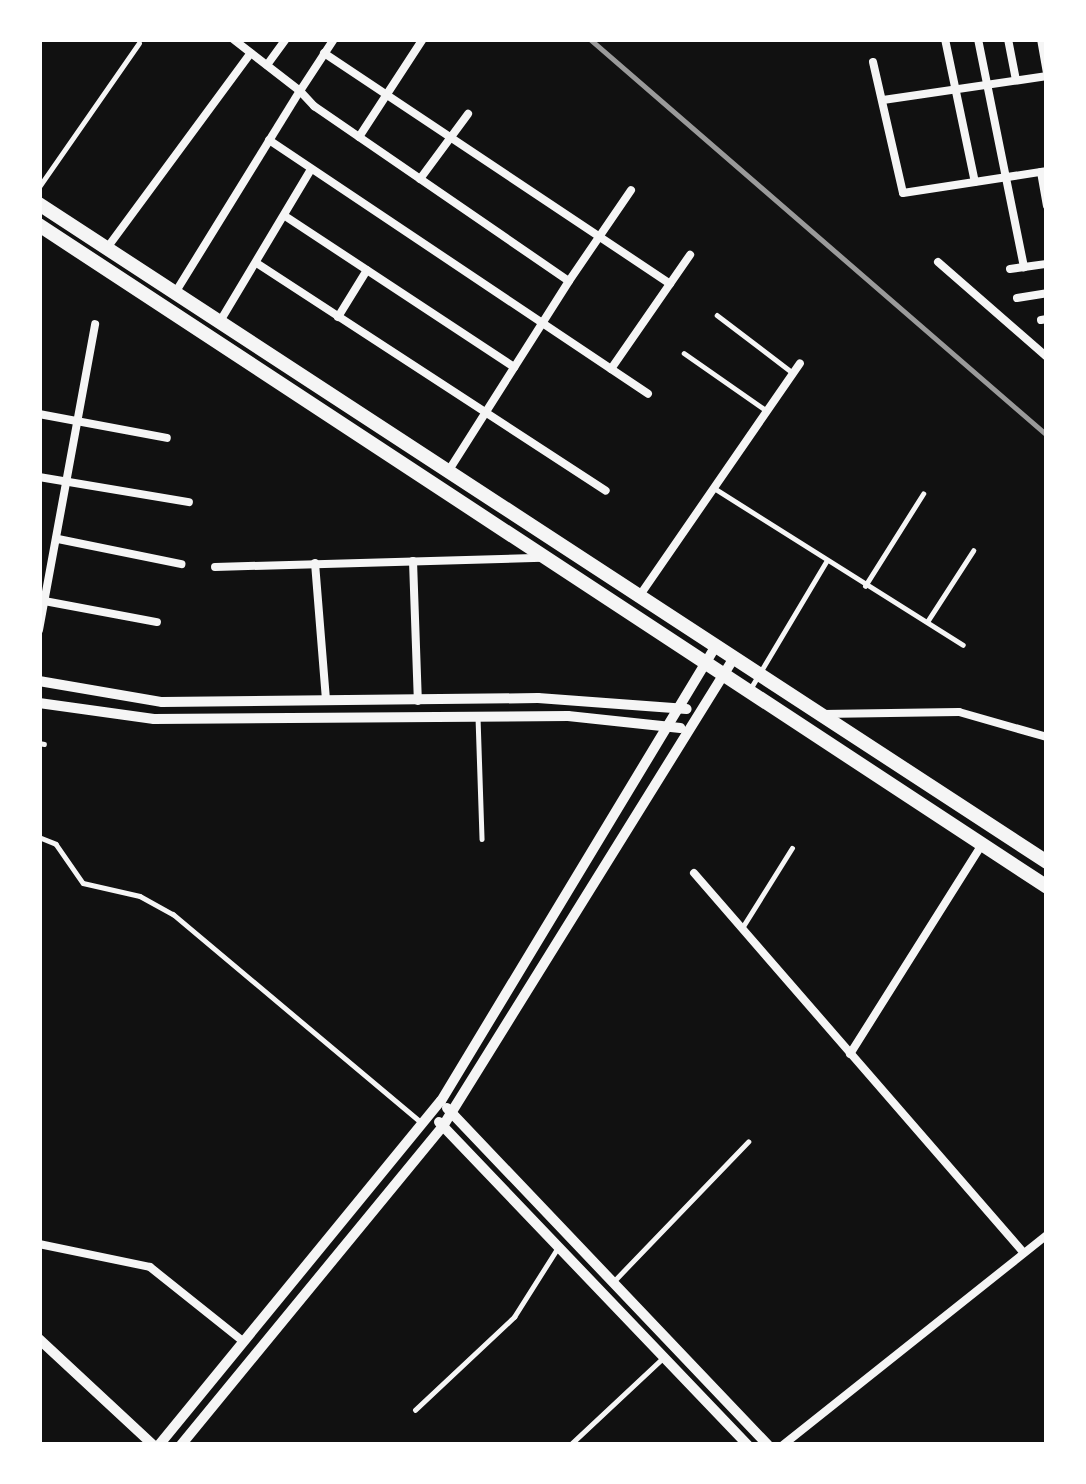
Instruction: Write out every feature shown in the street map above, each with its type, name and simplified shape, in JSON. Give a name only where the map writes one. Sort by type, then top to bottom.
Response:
[{"type":"main road","points":[[39,204],[732,661],[753,684],[981,846],[1047,887]]},
{"type":"main road","points":[[39,225],[723,676],[753,684],[815,715],[1047,862]]},
{"type":"street","points":[[233,39],[359,137],[568,281]]},
{"type":"street","points":[[267,65],[286,39]]},
{"type":"street","points":[[175,293],[334,39]]},
{"type":"street","points":[[359,137],[422,39]]},
{"type":"street","points":[[945,39],[975,182]]},
{"type":"street","points":[[978,39],[1024,267]]},
{"type":"street","points":[[1008,39],[1016,80]]},
{"type":"street","points":[[883,100],[1047,74],[1041,39]]},
{"type":"street","points":[[106,249],[251,53]]},
{"type":"street","points":[[324,53],[670,284]]},
{"type":"street","points":[[873,62],[903,193],[1044,171],[1047,205]]},
{"type":"street","points":[[420,179],[468,114]]},
{"type":"street","points":[[269,140],[648,394]]},
{"type":"street","points":[[219,324],[288,218],[311,169]]},
{"type":"street","points":[[448,472],[631,190]]},
{"type":"street","points":[[288,218],[514,367]]},
{"type":"street","points":[[611,370],[690,255]]},
{"type":"street","points":[[938,262],[1047,357]]},
{"type":"street","points":[[258,264],[606,491]]},
{"type":"street","points":[[1010,269],[1047,264]]},
{"type":"street","points":[[338,317],[367,270]]},
{"type":"street","points":[[1017,298],[1047,293]]},
{"type":"street","points":[[39,630],[95,324]]},
{"type":"street","points":[[638,598],[800,363]]},
{"type":"street","points":[[39,414],[167,438]]},
{"type":"street","points":[[39,477],[189,502]]},
{"type":"street","points":[[58,539],[181,564]]},
{"type":"street","points":[[215,567],[542,558]]},
{"type":"street","points":[[413,561],[418,703]]},
{"type":"street","points":[[315,563],[326,704]]},
{"type":"street","points":[[42,600],[157,622]]},
{"type":"street","points":[[39,1339],[156,1445],[441,1101],[674,727],[714,649]]},
{"type":"street","points":[[181,1445],[443,1126],[732,661]]},
{"type":"street","points":[[39,682],[162,702],[326,704],[571,698],[700,712]]},
{"type":"street","points":[[39,703],[154,719],[478,717],[689,730]]},
{"type":"street","points":[[815,715],[959,712],[1047,737]]},
{"type":"street","points":[[850,1054],[981,846]]},
{"type":"street","points":[[694,873],[1024,1253]]},
{"type":"street","points":[[441,1101],[768,1445]]},
{"type":"street","points":[[428,1119],[443,1126],[748,1445]]},
{"type":"street","points":[[783,1445],[1047,1235]]},
{"type":"street","points":[[39,1244],[150,1267],[244,1342]]},
{"type":"lane","points":[[39,187],[139,43]]},
{"type":"lane","points":[[717,315],[793,373]]},
{"type":"lane","points":[[684,353],[766,412]]},
{"type":"lane","points":[[714,488],[963,645]]},
{"type":"lane","points":[[866,586],[923,494]]},
{"type":"lane","points":[[927,623],[973,551]]},
{"type":"lane","points":[[753,684],[826,562]]},
{"type":"lane","points":[[478,717],[482,839]]},
{"type":"lane","points":[[39,837],[56,844],[83,883],[140,896],[173,914],[428,1119]]},
{"type":"lane","points":[[742,928],[792,848]]},
{"type":"lane","points":[[614,1281],[748,1142]]},
{"type":"lane","points":[[415,1410],[514,1318],[560,1246]]},
{"type":"lane","points":[[570,1445],[664,1357]]},
{"type":"railway","points":[[590,39],[1047,435]]}]
